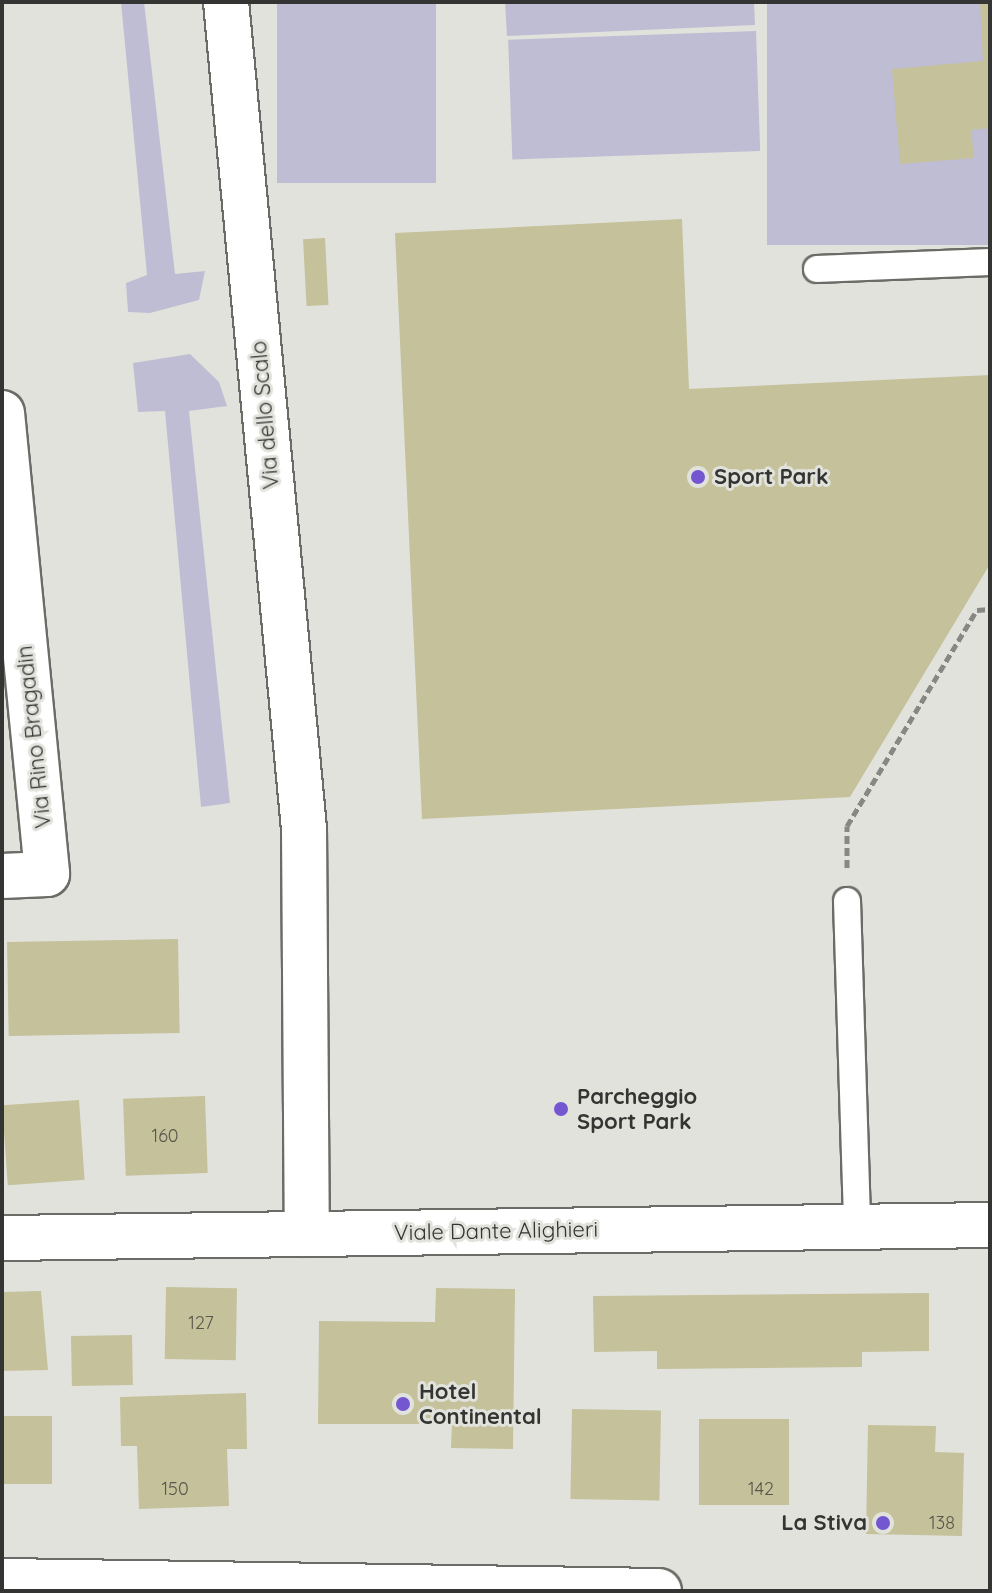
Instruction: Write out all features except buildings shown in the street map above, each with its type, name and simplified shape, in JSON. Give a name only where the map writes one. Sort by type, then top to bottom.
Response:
[{"type":"street","name":"Via dello Scalo","points":[[226,2],[304,828],[307,1234]]},
{"type":"street","name":"Via Rino Bragadin","points":[[2,413],[47,874],[2,876]]},
{"type":"street","name":"Viale Dante Alighieri","points":[[2,1238],[990,1225]]},
{"type":"street","points":[[2,1581],[659,1591]]},
{"type":"lane","points":[[817,269],[990,262]]},
{"type":"lane","points":[[847,901],[857,1226]]},
{"type":"path","points":[[847,901],[847,826],[977,610],[990,609]]},
{"type":"shaded area","points":[[121,2],[144,2],[175,274],[205,271],[199,300],[150,313],[128,312],[126,283],[147,275]]},
{"type":"shaded area","points":[[277,2],[436,2],[436,183],[277,183]]},
{"type":"shaded area","points":[[505,2],[754,2],[755,25],[507,36]]},
{"type":"shaded area","points":[[767,2],[990,2],[990,245],[767,245]]},
{"type":"shaded area","points":[[756,31],[760,151],[512,160],[508,40]]},
{"type":"shaded area","points":[[190,354],[219,382],[227,406],[189,411],[230,803],[201,807],[165,411],[138,412],[133,363]]},
{"type":"place","name":"Sport Park","points":[[698,477]]},
{"type":"place","name":"Parcheggio Sport Park","points":[[561,1109]]},
{"type":"place","name":"Hotel Continental","points":[[403,1404]]},
{"type":"place","name":"La Stiva","points":[[883,1523]]}]
